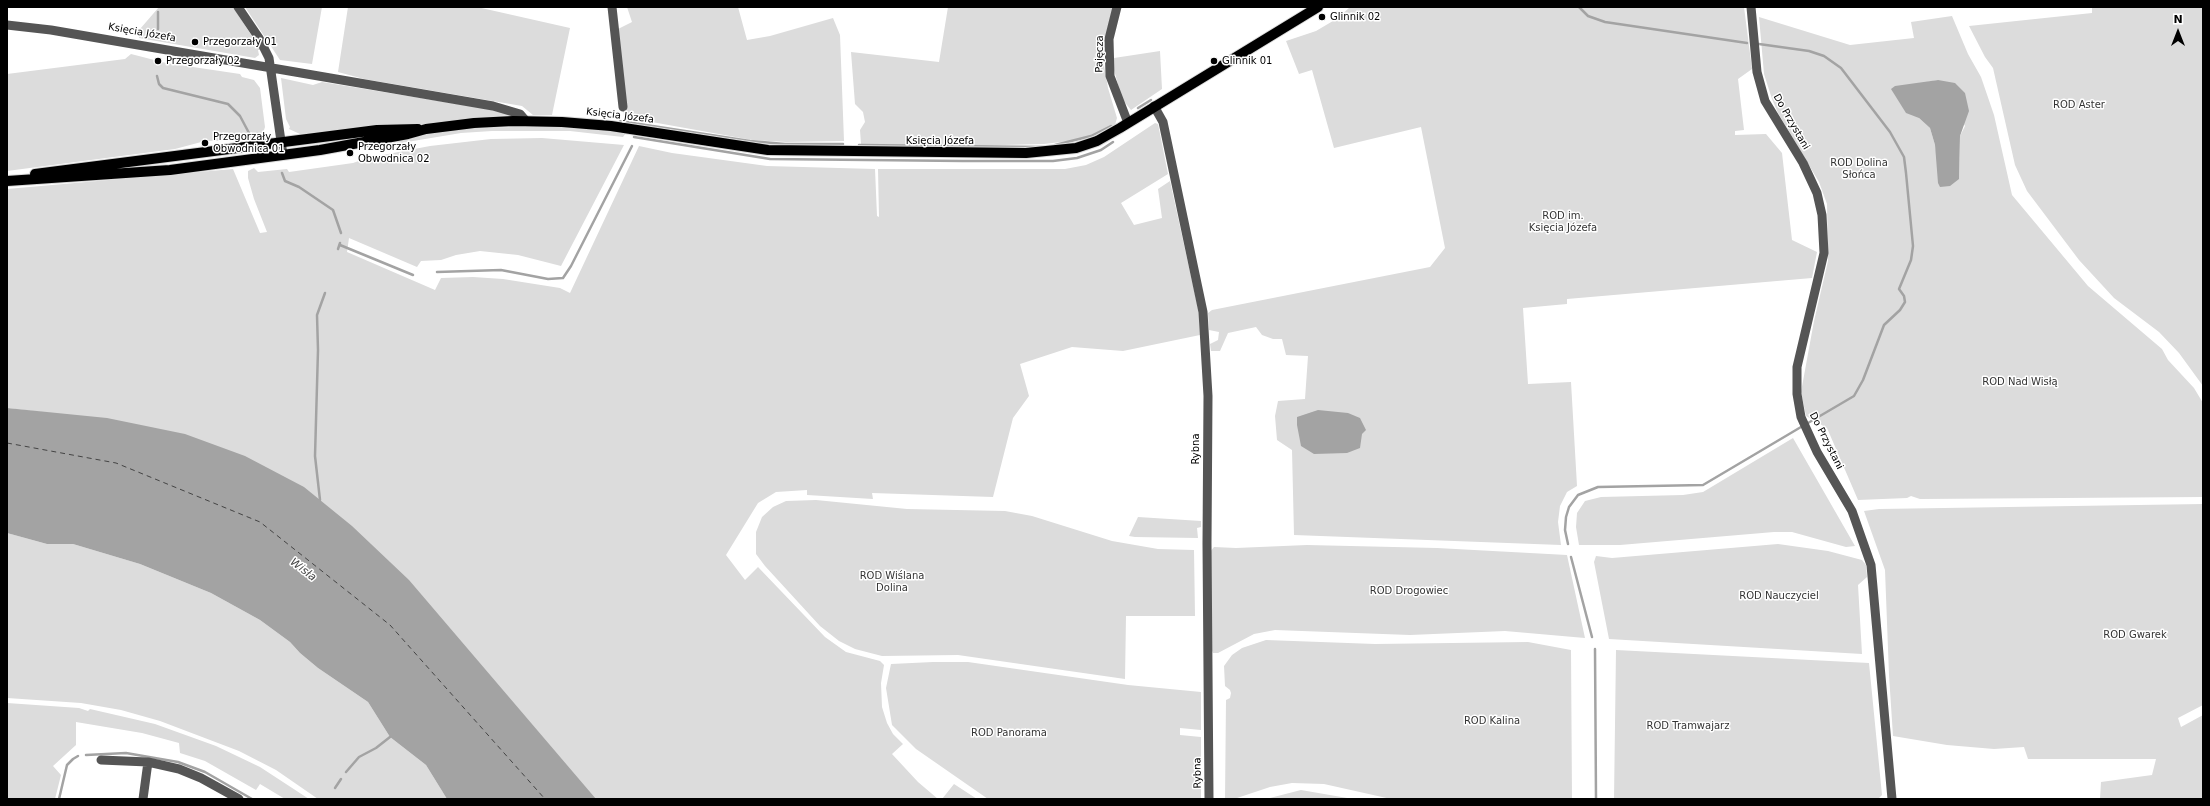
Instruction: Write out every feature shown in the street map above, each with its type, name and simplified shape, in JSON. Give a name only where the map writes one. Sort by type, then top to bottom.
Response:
[{"type":"main road","name":"Księcia Józefa","points":[[7,180],[170,170],[351,145],[426,129],[474,123],[526,121],[611,126],[768,150],[1026,153],[1076,148],[1097,141],[1128,123],[1318,7]]},
{"type":"main road","name":"Księcia Józefa","points":[[7,180],[377,130],[404,128],[426,129]]},
{"type":"street","points":[[238,7],[264,46],[272,68],[283,155]]},
{"type":"street","points":[[612,7],[623,107]]},
{"type":"street","name":"Pajęcza","points":[[1117,7],[1109,39],[1110,76],[1128,123]]},
{"type":"street","name":"Do Przystani","points":[[1751,7],[1757,72],[1765,102],[1803,163],[1817,193],[1822,215],[1824,252],[1797,367],[1797,394],[1801,417],[1817,452],[1852,510],[1871,565],[1892,799]]},
{"type":"street","name":"Księcia Józefa","points":[[7,25],[59,31],[498,107],[520,114],[526,121]]},
{"type":"street","name":"Rybna","points":[[1154,106],[1163,122],[1203,312],[1208,396],[1207,543],[1209,799]]},
{"type":"street","points":[[101,760],[148,762],[189,772],[239,799]]},
{"type":"street","points":[[143,799],[148,762]]},
{"type":"green space","points":[[159,7],[233,7],[261,50],[258,50],[259,55],[255,58],[139,38],[140,29]]},
{"type":"green space","points":[[245,7],[322,7],[312,64],[280,60]]},
{"type":"green space","points":[[348,7],[477,7],[570,28],[552,115],[533,115],[522,106],[364,79],[338,72]]},
{"type":"green space","points":[[627,7],[738,7],[747,40],[770,36],[833,18],[840,35],[844,141],[786,142],[752,140],[624,117],[618,29],[632,22]]},
{"type":"green space","points":[[948,7],[1113,7],[1103,59],[1108,88],[1117,118],[1115,125],[1086,139],[1044,144],[963,146],[861,144],[860,130],[865,122],[863,112],[855,104],[851,52],[939,62]]},
{"type":"green space","name":"ROD im. Księcia Józefa","points":[[1350,7],[1744,7],[1752,69],[1738,79],[1744,130],[1735,131],[1735,135],[1766,134],[1782,153],[1792,240],[1817,252],[1812,278],[1567,299],[1567,304],[1523,308],[1528,384],[1571,382],[1577,486],[1567,492],[1560,506],[1558,522],[1561,545],[1294,535],[1292,450],[1277,440],[1275,416],[1278,401],[1305,399],[1308,356],[1286,355],[1282,339],[1273,339],[1262,335],[1256,327],[1228,333],[1220,351],[1211,351],[1210,344],[1218,340],[1219,332],[1209,330],[1208,313],[1212,310],[1430,267],[1445,248],[1421,127],[1334,148],[1312,70],[1299,74],[1286,41],[1316,31],[1338,18]]},
{"type":"green space","name":"ROD Aster","points":[[2092,7],[2203,7],[2203,386],[2179,353],[2159,332],[2114,298],[2079,260],[2027,191],[2015,165],[1993,68],[1985,57],[1969,26],[2092,13]]},
{"type":"green space","points":[[1952,16],[1968,54],[1981,77],[1994,115],[2012,195],[2088,286],[2162,349],[2168,360],[2194,388],[2203,403],[2203,497],[1920,499],[1911,496],[1907,498],[1858,500],[1827,428],[1806,416],[1801,392],[1814,321],[1828,261],[1827,204],[1819,182],[1778,113],[1772,99],[1764,74],[1759,17],[1850,45],[1914,38],[1911,22]],"holes":[[[1938,80],[1965,126],[1960,136],[1959,179],[1938,163],[1930,128],[1919,118],[1917,84]]]},
{"type":"green space","points":[[1160,51],[1162,89],[1131,110],[1122,99],[1114,70],[1114,58]]},
{"type":"green space","points":[[131,54],[166,63],[240,74],[242,77],[254,80],[260,88],[265,127],[263,133],[251,140],[205,141],[175,149],[7,171],[7,74],[125,59]]},
{"type":"green space","points":[[281,78],[313,85],[322,82],[506,112],[508,115],[424,124],[387,124],[300,134],[289,129],[290,127],[286,119]]},
{"type":"green space","points":[[1155,123],[1158,124],[1168,174],[1121,203],[1134,225],[1162,218],[1158,189],[1170,181],[1199,313],[1200,335],[1123,351],[1072,347],[1020,364],[1029,396],[1013,418],[993,497],[872,493],[873,499],[807,495],[807,490],[776,492],[758,503],[726,555],[745,580],[758,567],[825,637],[846,652],[880,661],[884,665],[881,683],[882,707],[887,723],[893,734],[903,744],[892,754],[918,782],[938,799],[595,799],[111,420],[7,408],[7,189],[233,169],[260,233],[267,232],[254,199],[248,178],[248,171],[254,168],[258,172],[287,169],[289,172],[353,163],[367,158],[430,146],[491,139],[542,138],[624,145],[561,266],[518,255],[480,251],[456,255],[441,260],[421,261],[417,267],[349,238],[347,252],[435,290],[441,278],[473,277],[503,279],[560,288],[570,293],[639,146],[672,153],[767,166],[875,169],[877,216],[879,217],[878,169],[1065,169],[1086,165],[1104,157]]},
{"type":"green space","points":[[542,126],[626,133],[623,137],[570,131],[492,131],[461,133],[371,148],[370,146],[387,141],[460,129]]},
{"type":"green space","points":[[1793,438],[1855,546],[1846,547],[1792,532],[1774,532],[1620,545],[1579,545],[1576,527],[1577,513],[1585,501],[1601,497],[1683,495],[1703,492]]},
{"type":"green space","name":"ROD Wiślana Dolina","points":[[816,500],[907,509],[1005,511],[1032,516],[1112,541],[1158,549],[1194,550],[1195,616],[1126,616],[1125,679],[958,655],[882,656],[855,649],[839,641],[820,626],[765,566],[756,554],[756,532],[762,517],[773,507],[786,501]]},
{"type":"green space","name":"ROD Gwarek","points":[[2203,504],[2203,705],[2178,718],[2181,727],[2203,715],[2203,799],[2100,799],[2101,782],[2152,775],[2156,759],[2028,759],[2024,747],[1994,749],[1947,745],[1893,736],[1885,570],[1864,511],[1879,509]]},
{"type":"green space","points":[[1138,517],[1201,521],[1201,527],[1197,528],[1198,538],[1129,536]]},
{"type":"green space","points":[[7,533],[47,544],[73,544],[140,564],[211,593],[260,620],[290,642],[300,653],[318,668],[368,702],[390,737],[426,765],[447,799],[318,799],[276,770],[239,751],[160,721],[121,710],[81,703],[7,698]]},
{"type":"green space","name":"ROD Nauczyciel","points":[[1778,544],[1828,551],[1862,560],[1866,565],[1867,577],[1858,585],[1862,654],[1609,639],[1594,562],[1596,556],[1612,558]]},
{"type":"green space","name":"ROD Drogowiec","points":[[1307,545],[1437,548],[1567,555],[1585,638],[1505,631],[1410,635],[1275,630],[1254,634],[1218,653],[1213,653],[1210,646],[1210,552],[1214,547],[1236,548]]},
{"type":"green space","name":"ROD Kalina","points":[[1266,640],[1375,644],[1528,642],[1571,650],[1572,799],[1391,799],[1324,784],[1292,783],[1270,787],[1237,798],[1225,799],[1226,700],[1230,698],[1231,693],[1225,686],[1224,666],[1232,655],[1242,648]]},
{"type":"green space","name":"ROD Tramwajarz","points":[[1616,650],[1869,663],[1882,795],[1878,799],[1614,799]]},
{"type":"green space","name":"ROD Panorama","points":[[968,662],[1128,685],[1201,692],[1201,730],[1180,728],[1180,735],[1201,737],[1201,799],[988,799],[916,749],[892,725],[886,688],[891,664]]},
{"type":"green space","points":[[7,703],[79,708],[88,711],[90,709],[155,724],[216,746],[260,767],[309,799],[285,799],[260,784],[256,790],[205,761],[180,753],[179,743],[142,733],[76,722],[76,745],[53,766],[61,775],[55,799],[7,799]]},
{"type":"green space","points":[[954,784],[977,799],[942,799]]},
{"type":"green space","points":[[1301,790],[1353,799],[1266,799]]},
{"type":"water","points":[[1938,80],[1955,83],[1965,93],[1969,111],[1960,136],[1959,179],[1950,186],[1940,187],[1938,183],[1935,145],[1930,128],[1919,118],[1906,113],[1891,89],[1895,86]]},
{"type":"water","name":"Wisła","points":[[7,408],[107,418],[185,434],[245,456],[304,487],[352,526],[409,580],[596,799],[447,799],[426,765],[390,737],[368,702],[318,668],[300,653],[290,642],[260,620],[211,593],[140,564],[73,544],[47,544],[7,533]]},
{"type":"water","points":[[1318,410],[1348,413],[1360,418],[1366,430],[1362,434],[1360,448],[1347,453],[1314,454],[1301,446],[1297,417]]},
{"type":"waterway","points":[[1579,7],[1588,16],[1605,22],[1747,43]]},
{"type":"waterway","points":[[158,12],[158,29]]},
{"type":"waterway","points":[[1759,44],[1809,51],[1824,56],[1841,68],[1890,132],[1904,157],[1913,246],[1911,260],[1899,289],[1904,296],[1905,302],[1900,310],[1884,325],[1863,380],[1854,396],[1808,423]]},
{"type":"waterway","points":[[157,76],[159,84],[163,88],[228,104],[240,116],[249,133]]},
{"type":"waterway","points":[[1138,108],[1151,100]]},
{"type":"waterway","points":[[620,121],[750,141],[785,144],[843,144]]},
{"type":"waterway","points":[[1055,145],[1091,136],[1111,126]]},
{"type":"waterway","points":[[634,137],[770,159],[1053,161],[1077,158],[1101,150],[1113,142]]},
{"type":"waterway","points":[[859,145],[1042,147]]},
{"type":"waterway","points":[[437,272],[501,270],[548,279],[563,278],[571,266],[632,146]]},
{"type":"waterway","points":[[282,173],[285,181],[299,187],[333,210],[341,233]]},
{"type":"waterway","points":[[338,249],[340,243]]},
{"type":"waterway","points":[[340,245],[413,275]]},
{"type":"waterway","points":[[320,500],[315,456],[318,350],[317,315],[325,293]]},
{"type":"waterway","points":[[1568,544],[1565,530],[1566,517],[1569,507],[1578,495],[1598,487],[1703,485],[1801,427]]},
{"type":"waterway","points":[[1571,557],[1592,637]]},
{"type":"waterway","points":[[1595,649],[1596,799]]},
{"type":"waterway","points":[[346,772],[359,757],[376,748],[390,737]]},
{"type":"waterway","points":[[86,755],[126,753],[178,762],[205,772],[252,799]]},
{"type":"waterway","points":[[59,799],[67,765],[78,756]]},
{"type":"waterway","points":[[335,788],[341,779]]},
{"type":"ferry route","points":[[7,443],[116,463],[260,522],[390,625],[545,799]]},
{"type":"place","name":"Glinnik 02","points":[[1322,17]]},
{"type":"place","name":"Przegorzały 01","points":[[195,42]]},
{"type":"place","name":"Przegorzały 02","points":[[158,61]]},
{"type":"place","name":"Glinnik 01","points":[[1214,61]]},
{"type":"place","name":"Przegorzały Obwodnica 01","points":[[205,143]]},
{"type":"place","name":"Przegorzały Obwodnica 02","points":[[350,153]]},
{"type":"park label","name":"ROD Dolina Słońca","points":[[1859,168]]},
{"type":"park label","name":"ROD Nad Wisłą","points":[[2020,382]]}]
